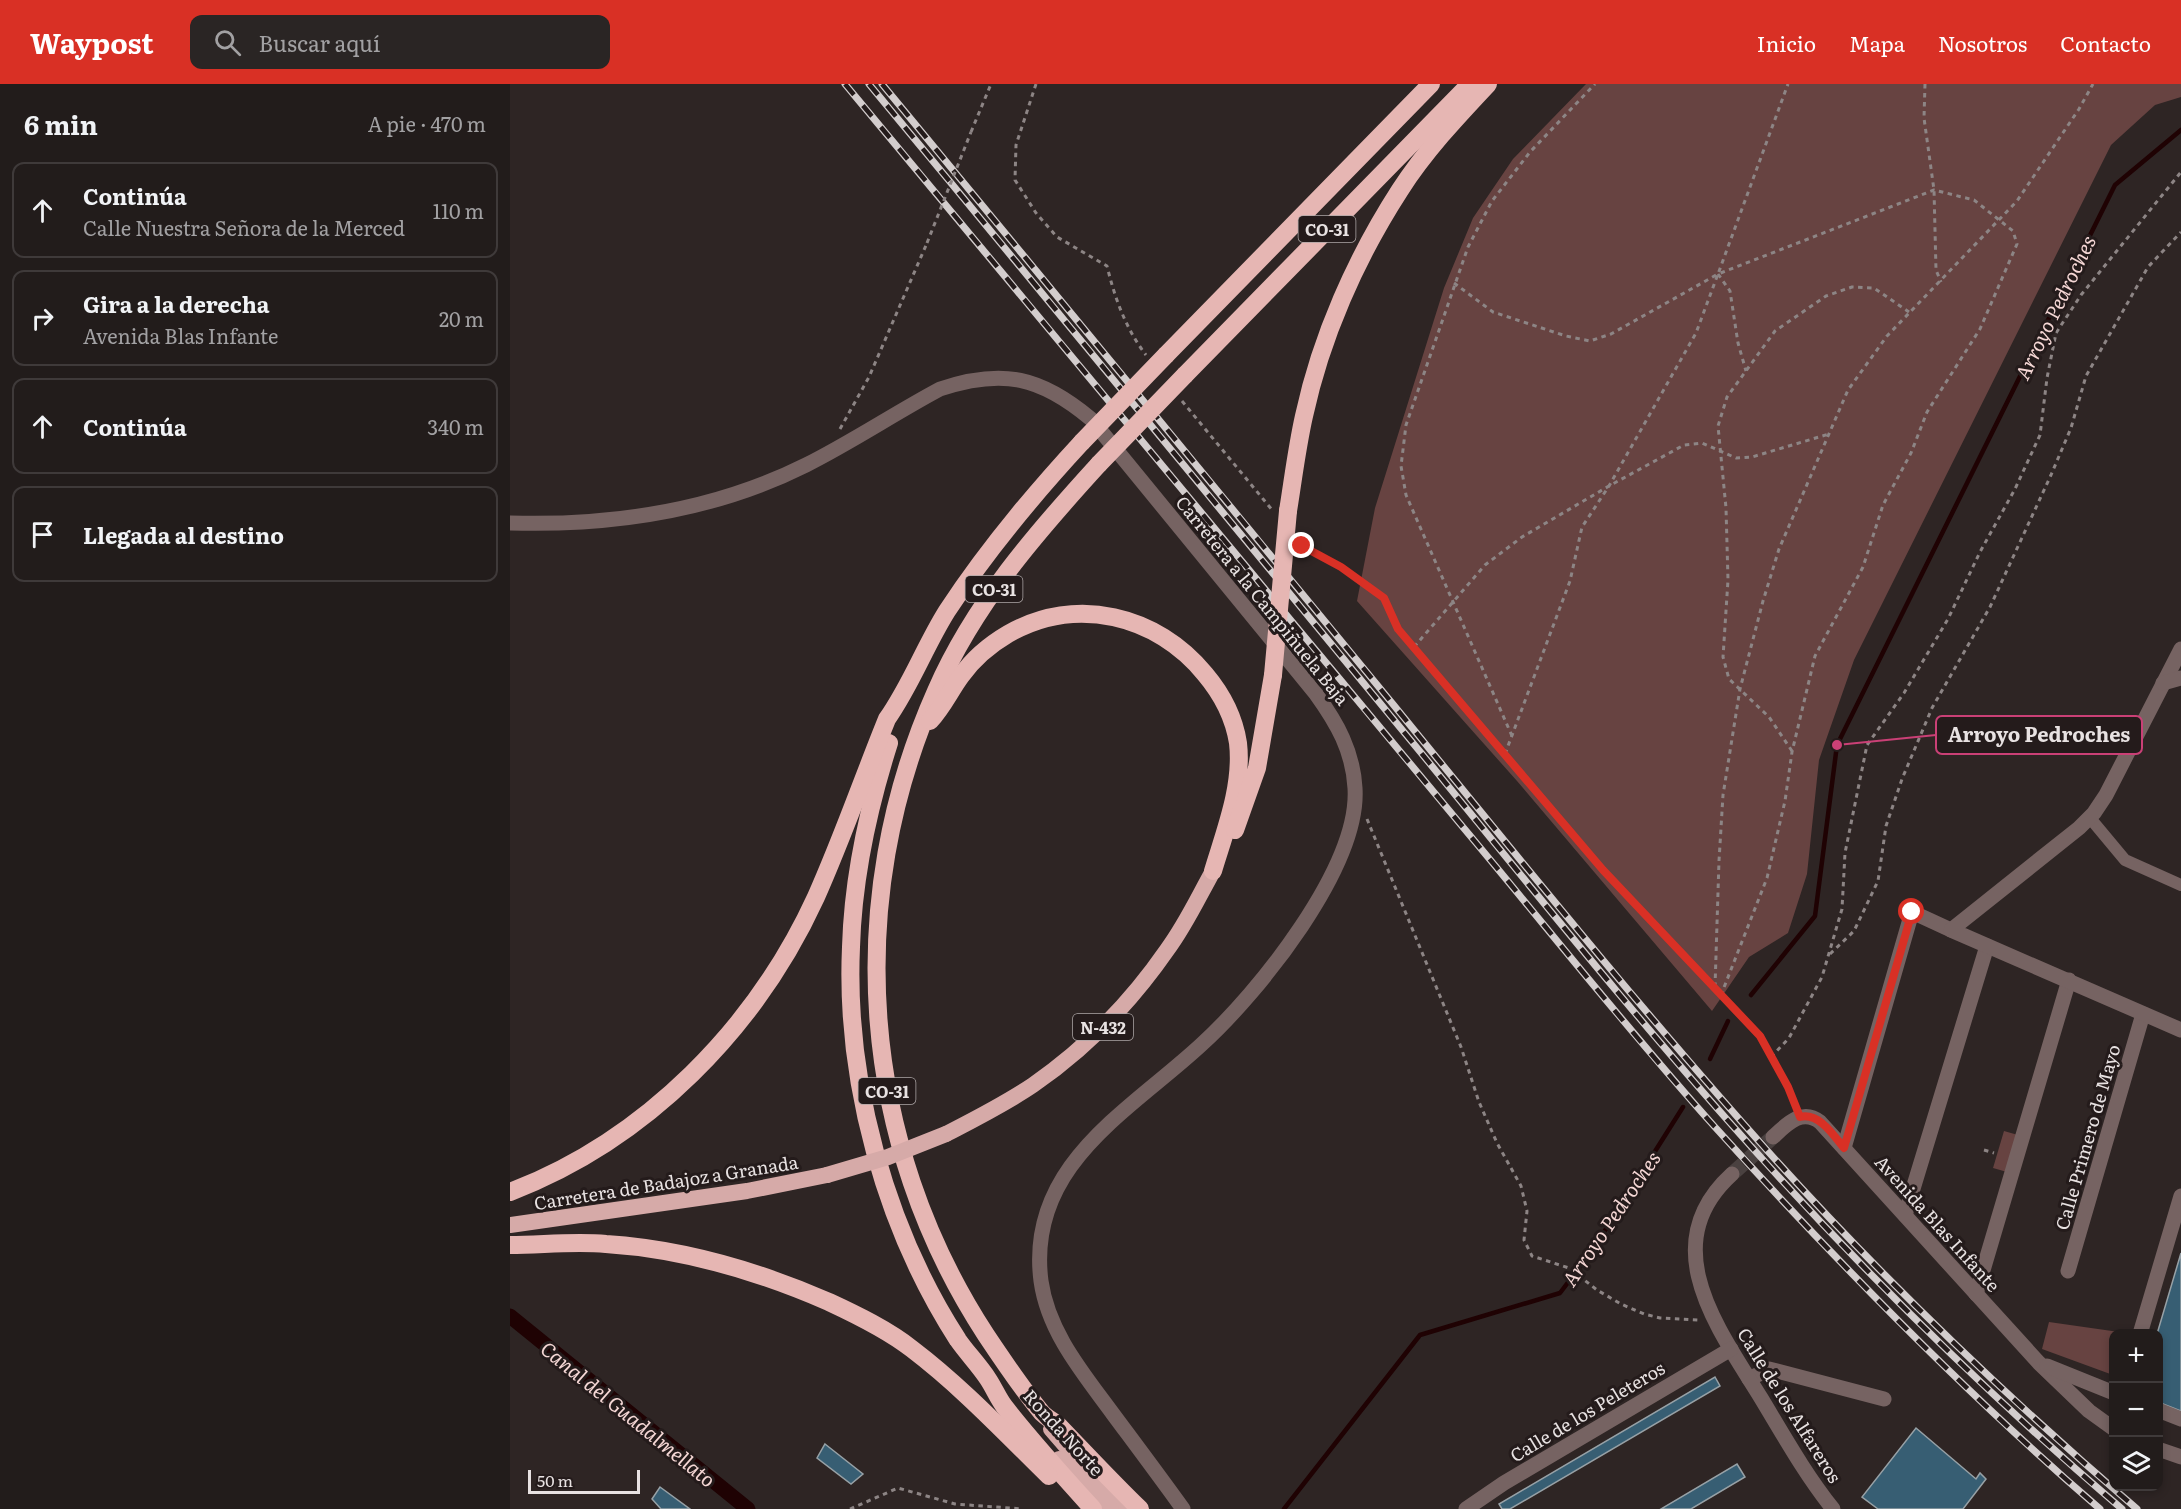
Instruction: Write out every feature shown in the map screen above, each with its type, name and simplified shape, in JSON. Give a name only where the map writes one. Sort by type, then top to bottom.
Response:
[{"type":"highway","name":"CO-31","points":[[1093,1509],[1051,1463],[1003,1404],[989,1380],[959,1341],[936,1301],[886,1190],[860,1083],[852,1016],[850,949],[854,897],[863,839],[878,776],[902,698],[946,612],[991,548],[1031,497],[1157,357],[1431,84]]},
{"type":"highway","name":"CO-31","points":[[1044,1415],[1000,1356],[969,1308],[942,1258],[917,1200],[898,1139],[886,1089],[878,1020],[876,949],[883,868],[893,818],[919,734],[936,689],[962,640],[995,587],[1046,523],[1099,464],[1470,84]]},
{"type":"highway","points":[[1213,872],[1234,834],[1257,768],[1273,675],[1281,513],[1304,416],[1324,346],[1359,262],[1400,189],[1445,129],[1488,84]]},
{"type":"highway","points":[[919,734],[940,711],[961,675],[985,650],[1009,634],[1035,622],[1068,615],[1114,617],[1142,625],[1168,639],[1192,658],[1215,686],[1224,702],[1237,740],[1239,761],[1237,783],[1213,872]]},
{"type":"highway","points":[[510,1192],[533,1184],[584,1156],[639,1120],[681,1086],[717,1049],[753,1003],[786,952],[815,897],[887,719],[902,698]]},
{"type":"highway","name":"Carretera de Badajoz a Granada","points":[[510,1225],[747,1191],[827,1175],[888,1157],[946,1134],[994,1110],[1034,1084],[1076,1051],[1111,1019],[1168,949],[1213,872]]},
{"type":"highway","points":[[510,1245],[605,1244],[660,1251],[739,1267],[788,1284],[858,1315],[911,1347],[954,1383],[1082,1509]]},
{"type":"highway","name":"Ronda Norte","points":[[989,1380],[1009,1399],[1066,1468],[1111,1509]]},
{"type":"highway","points":[[1044,1415],[1058,1425],[1098,1469],[1140,1509]]},
{"type":"highway","name":"Ronda Norte","points":[[1044,1415],[1052,1430],[1090,1474],[1126,1509]]},
{"type":"street","name":"Carretera a la Campiñuela Baja","points":[[510,523],[551,524],[608,521],[677,510],[716,500],[751,489],[807,465],[892,418],[940,388],[986,377],[1030,382],[1071,402],[1091,419],[1316,694],[1336,723],[1346,744],[1354,770],[1356,790],[1351,828],[1337,864],[1321,895],[1266,975],[1237,1010],[1204,1042],[1100,1131],[1079,1154],[1065,1172],[1052,1197],[1044,1225],[1040,1253],[1041,1280],[1047,1308],[1059,1336],[1076,1363],[1183,1509]]},
{"type":"street","points":[[1951,930],[2090,818],[2106,795],[2181,649]]},
{"type":"street","points":[[2163,683],[2181,678]]},
{"type":"street","points":[[2090,818],[2125,860],[2181,885]]},
{"type":"street","points":[[1844,1148],[1912,912],[2181,1030]]},
{"type":"street","points":[[1905,1215],[1987,946]]},
{"type":"street","points":[[1976,1294],[2068,980]]},
{"type":"street","name":"Calle Primero de Mayo","points":[[2068,1271],[2143,1014]]},
{"type":"street","points":[[1773,1137],[1789,1123],[1803,1116]]},
{"type":"street","name":"Avenida Blas Infante","points":[[1803,1116],[1810,1116],[1820,1122],[2039,1363],[2089,1412],[2109,1424]]},
{"type":"street","name":"Calle de los Alfareros","points":[[1732,1174],[1708,1200],[1701,1217],[1696,1236],[1695,1256],[1698,1275],[1715,1321],[1731,1349],[1814,1486],[1833,1509]]},
{"type":"street","points":[[2141,1329],[2181,1196]]},
{"type":"street","name":"Calle de los Peleteros","points":[[1466,1509],[1504,1483],[1731,1349]]},
{"type":"street","name":"Avenida Blas Infante","points":[[2039,1363],[2109,1391]]},
{"type":"street","points":[[1749,1379],[1769,1369],[1884,1399]]},
{"type":"street","points":[[2163,1412],[2181,1419]]},
{"type":"street","points":[[2163,1451],[2181,1457]]},
{"type":"path","points":[[836,435],[846,422],[869,377],[927,243],[991,84]]},
{"type":"path","points":[[1036,84],[1016,145],[1015,180],[1036,213],[1057,237],[1107,266],[1116,300],[1135,340],[1157,357]]},
{"type":"path","points":[[1512,736],[1406,495],[1401,466],[1406,425],[1454,283],[1468,247],[1492,201],[1530,153],[1595,84]]},
{"type":"path","points":[[1505,754],[1570,581],[1582,527],[1609,486],[1696,333],[1788,84]]},
{"type":"path","points":[[1925,84],[1924,118],[1934,190],[1936,270],[1941,282]]},
{"type":"path","points":[[1715,988],[1723,795],[1740,689],[1779,549],[1848,390],[1887,336],[2017,201],[2079,109],[2093,84]]},
{"type":"path","points":[[1771,1057],[1789,1038],[1822,977],[1842,909],[1845,853],[1867,745],[1904,693],[1948,619],[2036,444],[2040,435],[2047,378],[2056,333],[2080,295],[2181,172]]},
{"type":"path","points":[[1454,283],[1493,312],[1566,336],[1590,341],[1611,334],[1718,274],[1934,190],[1974,200],[2013,231],[2017,244],[1980,329],[1927,412],[1911,453],[1882,505],[1863,567],[1815,656],[1792,752],[1785,801],[1767,878],[1721,995]]},
{"type":"path","points":[[1828,955],[1854,931],[1878,881],[1886,826],[1902,778],[1932,708],[1990,606],[2051,475],[2071,428],[2086,376],[2148,267],[2181,232]]},
{"type":"path","points":[[1718,274],[1730,291],[1738,343],[1746,371]]},
{"type":"path","points":[[1792,752],[1769,717],[1729,679],[1723,657],[1728,580],[1726,508],[1718,426],[1727,396],[1775,331],[1826,296],[1852,287],[1874,288],[1909,312]]},
{"type":"path","points":[[1176,393],[1281,513]]},
{"type":"path","points":[[1414,647],[1485,566],[1522,537],[1684,445],[1702,443],[1736,458],[1752,457],[1829,434]]},
{"type":"path","points":[[1296,538],[1302,546],[1341,567],[1384,598],[1398,629],[1603,870],[1760,1036],[1803,1116]]},
{"type":"path","points":[[1356,790],[1461,1047],[1479,1102],[1497,1143],[1521,1186],[1527,1211],[1524,1240],[1533,1256],[1569,1268],[1597,1290],[1644,1314],[1660,1318],[1715,1321]]},
{"type":"path","points":[[1984,1150],[1994,1153]]},
{"type":"path","points":[[850,1509],[898,1488],[956,1504],[1023,1509]]},
{"type":"path","points":[[956,1504],[959,1509]]},
{"type":"shaded area","points":[[1586,84],[2181,84],[2181,97],[2155,105],[2111,145],[1854,660],[1819,760],[1807,874],[1788,933],[1749,957],[1712,1011],[1517,781],[1357,601],[1375,508],[1444,288],[1473,218],[1513,159]]},
{"type":"shaded area","points":[[2004,1131],[2018,1135],[2007,1172],[1993,1168]]},
{"type":"shaded area","points":[[2049,1322],[2109,1331],[2109,1374],[2042,1349]]},
{"type":"building","points":[[2181,1253],[2181,1411],[2163,1404],[2163,1329],[2158,1329]]},
{"type":"building","points":[[1715,1377],[1720,1386],[1510,1509],[1502,1509],[1499,1504]]},
{"type":"building","points":[[1916,1428],[1976,1479],[1980,1473],[1986,1479],[1963,1509],[1878,1509],[1862,1497]]},
{"type":"building","points":[[825,1444],[863,1474],[851,1484],[817,1458]]},
{"type":"building","points":[[1737,1464],[1745,1477],[1691,1509],[1661,1509]]},
{"type":"building","points":[[660,1487],[690,1509],[661,1509],[652,1499]]},
{"type":"waterway","name":"Arroyo Pedroches","points":[[1751,995],[1815,916],[1837,745],[2115,185],[2181,130]]},
{"type":"waterway","name":"Arroyo Pedroches","points":[[1710,1059],[1728,1021]]},
{"type":"waterway","name":"Arroyo Pedroches","points":[[1284,1509],[1420,1335],[1560,1293],[1594,1248],[1683,1107]]},
{"type":"waterway","name":"Canal del Guadalmellato","points":[[510,1316],[748,1509]]},
{"type":"tunnel","points":[[1732,1174],[1773,1137]]},
{"type":"railway","points":[[845,84],[1618,1015],[1714,1126],[1901,1324],[1999,1418],[2100,1509]]},
{"type":"railway","points":[[869,84],[1591,961],[1721,1113],[1808,1209],[1938,1342],[2122,1509]]},
{"type":"railway","points":[[882,84],[1580,932],[1724,1102],[1816,1204],[1949,1339],[2137,1509]]},
{"type":"place","name":"Arroyo Pedroches","points":[[1837,745]]},
{"type":"route","points":[[1302,546],[1341,567],[1384,598],[1398,629],[1597,862],[1682,956],[1760,1036],[1788,1087],[1800,1117],[1805,1115],[1815,1118],[1844,1148],[1912,912]]}]
